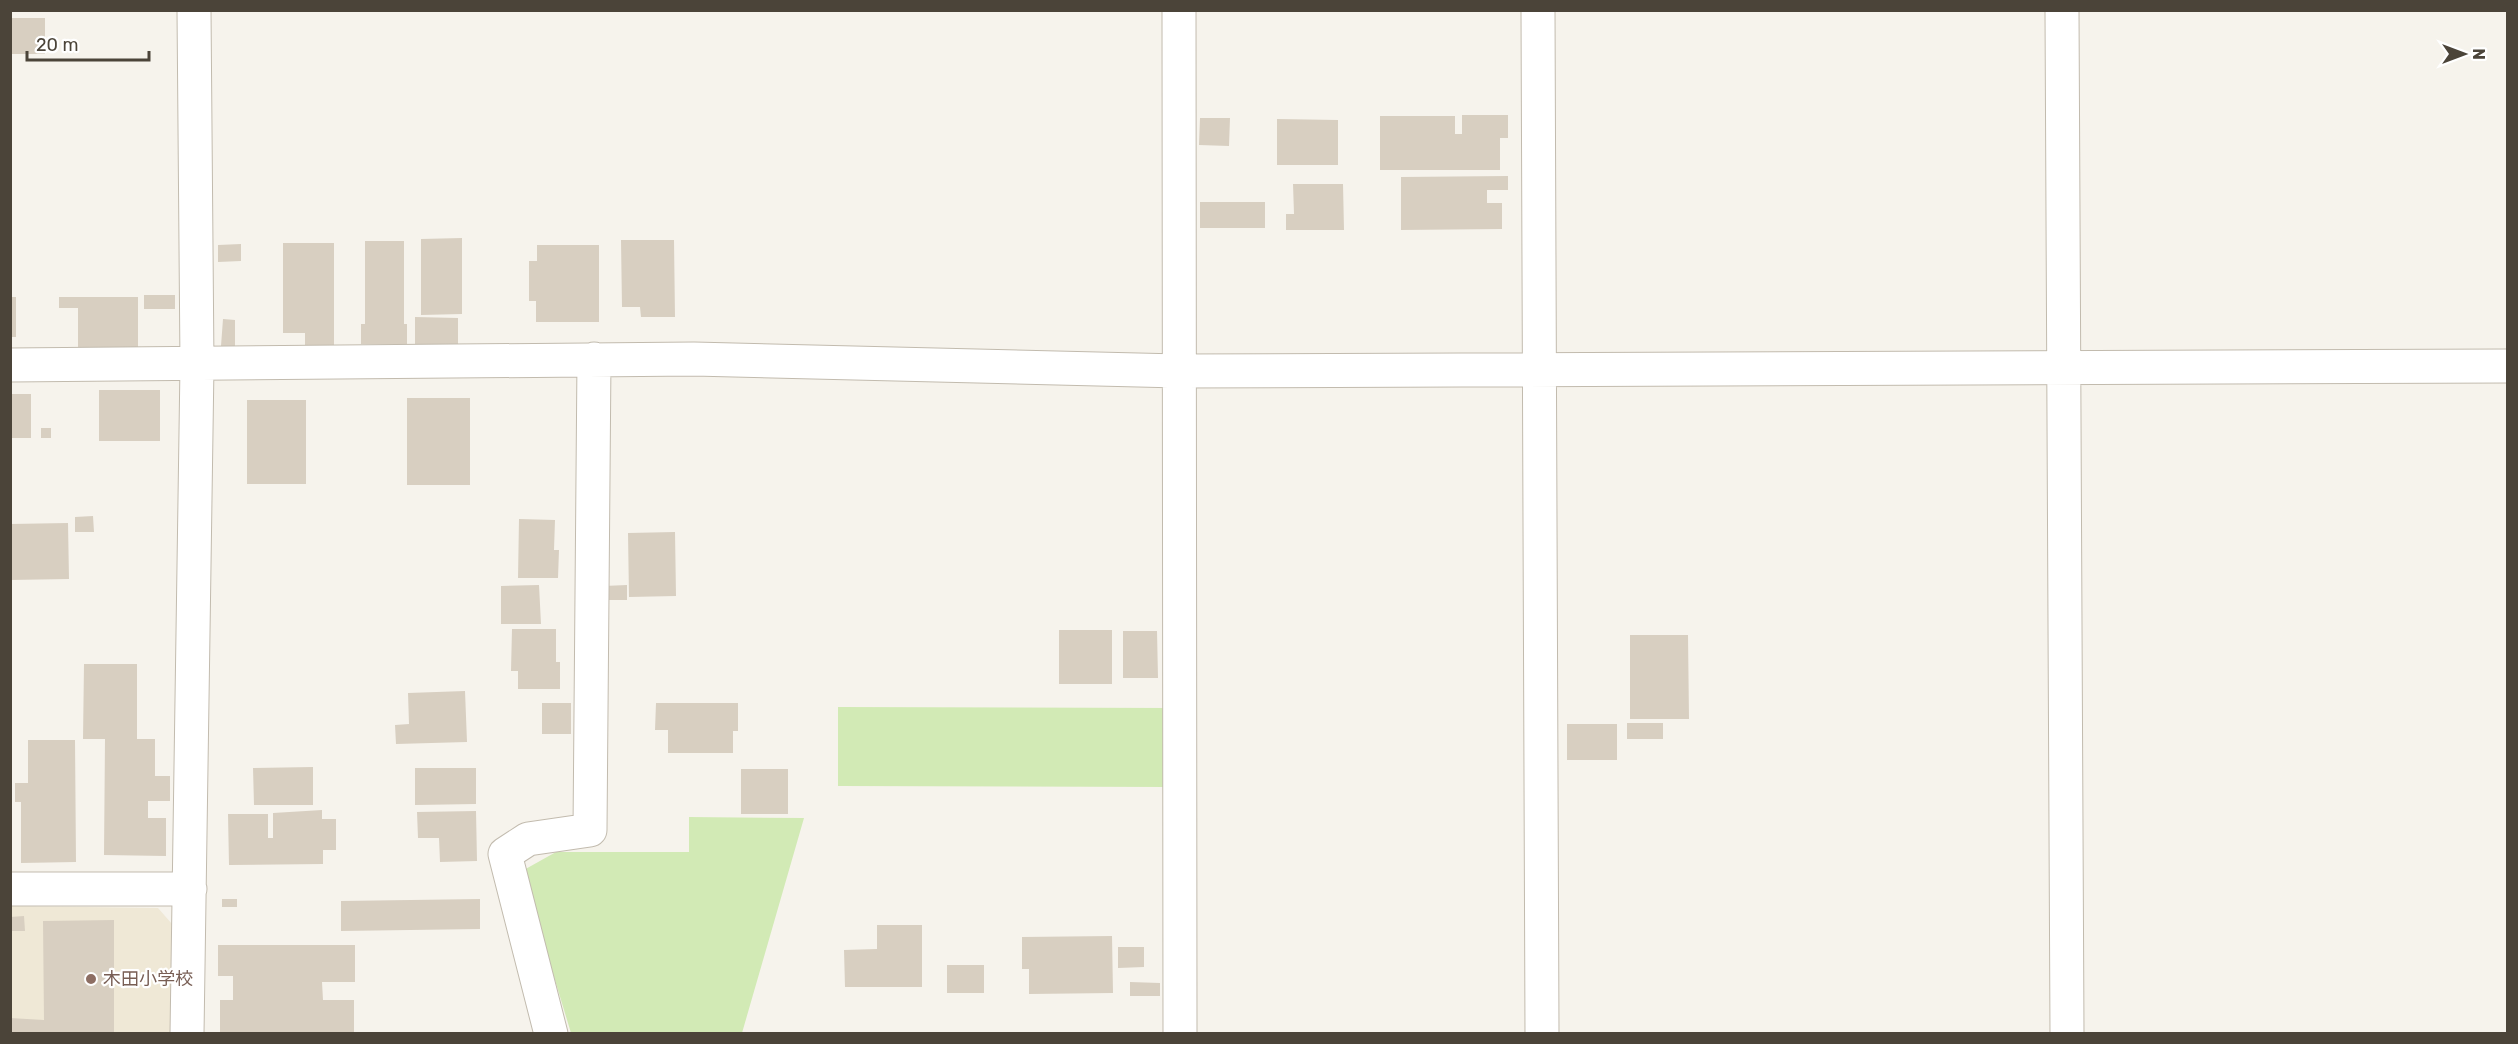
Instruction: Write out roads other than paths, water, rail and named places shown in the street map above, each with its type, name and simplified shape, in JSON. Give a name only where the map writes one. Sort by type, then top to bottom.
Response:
[{"type":"street","points":[[187,1034],[198,365],[194,10]]},
{"type":"street","points":[[1179,10],[1180,1034]]},
{"type":"street","points":[[1538,10],[1542,1034]]},
{"type":"street","points":[[2062,10],[2067,1034]]},
{"type":"street","points":[[551,1034],[505,854],[528,839],[590,830],[594,359]]},
{"type":"street","points":[[10,365],[694,359],[1179,371],[2508,366]]},
{"type":"street","points":[[10,889],[190,889]]},
{"type":"place","name":"木田小学校","points":[[91,979]]}]
